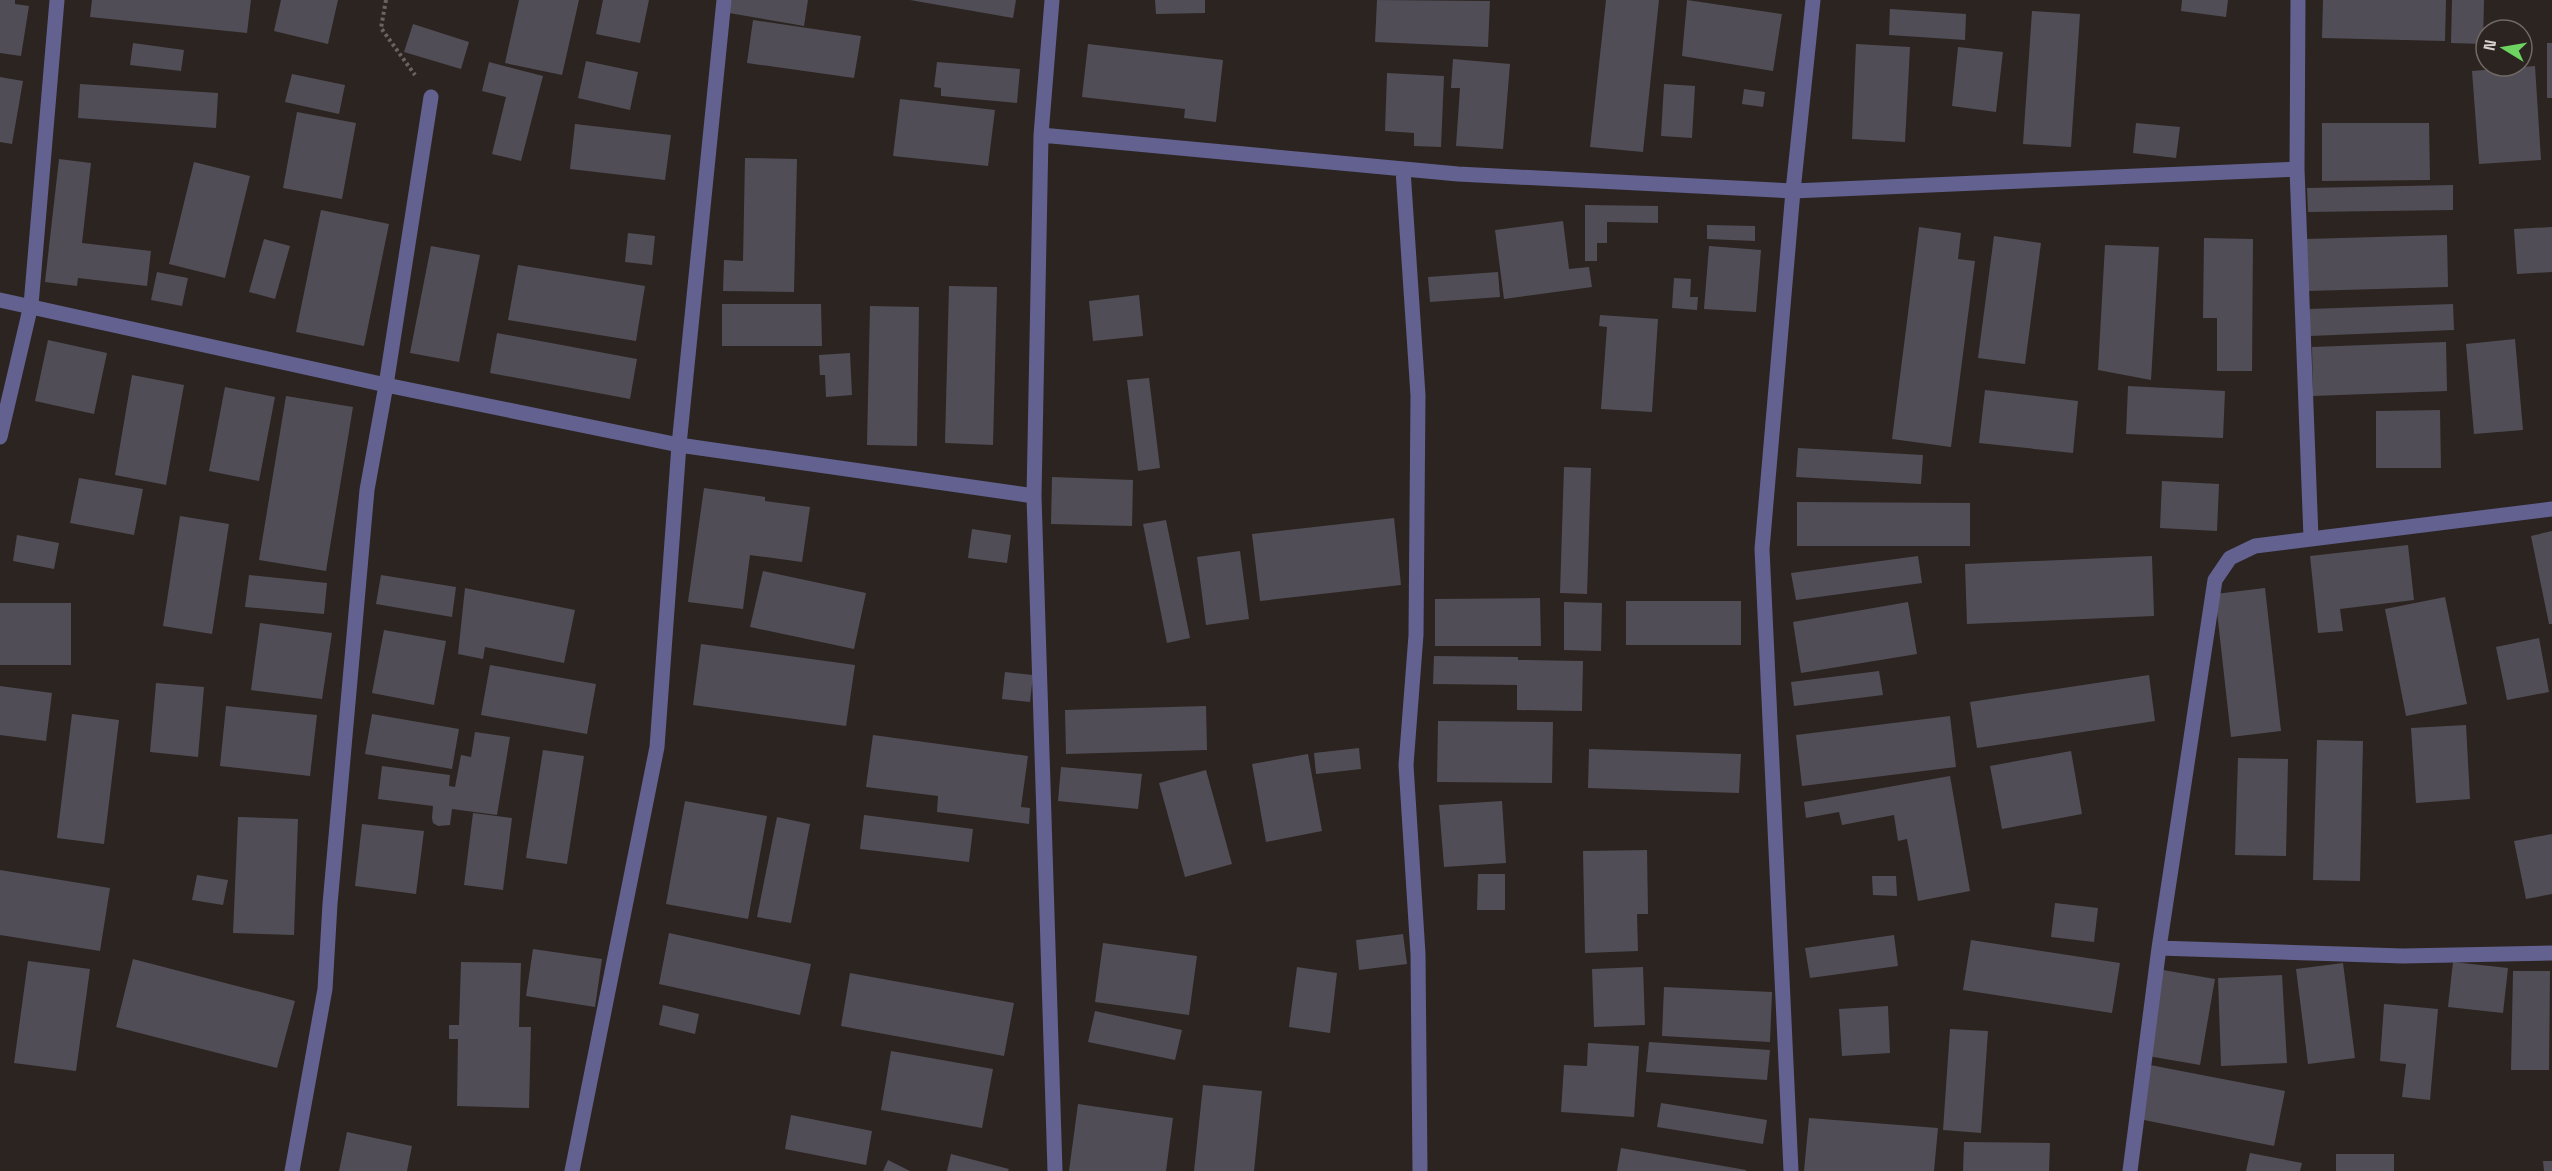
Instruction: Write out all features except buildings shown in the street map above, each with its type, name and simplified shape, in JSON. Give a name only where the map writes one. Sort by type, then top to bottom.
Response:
[{"type":"street","points":[[0,437],[31,305],[57,0]]},
{"type":"street","points":[[572,1171],[657,747],[679,446],[724,0]]},
{"type":"street","points":[[1052,0],[1041,135],[1034,496],[1055,1171]]},
{"type":"street","points":[[1791,1171],[1762,549],[1793,191],[1814,0]]},
{"type":"street","points":[[2298,0],[2296,169],[2311,537]]},
{"type":"street","points":[[292,1171],[325,989],[330,904],[367,490],[386,385],[431,98]]},
{"type":"street","points":[[1041,135],[1403,170],[1793,191],[2296,169]]},
{"type":"street","points":[[1403,170],[1418,394],[1416,634],[1406,765],[1418,954],[1420,1171]]},
{"type":"street","points":[[0,300],[386,385],[679,446],[1034,496]]},
{"type":"street","points":[[2130,1171],[2158,948],[2215,580],[2230,558],[2255,546],[2311,537],[2552,509]]},
{"type":"street","points":[[2158,948],[2403,956],[2552,953]]},
{"type":"path","points":[[386,0],[381,28],[431,98]]}]
